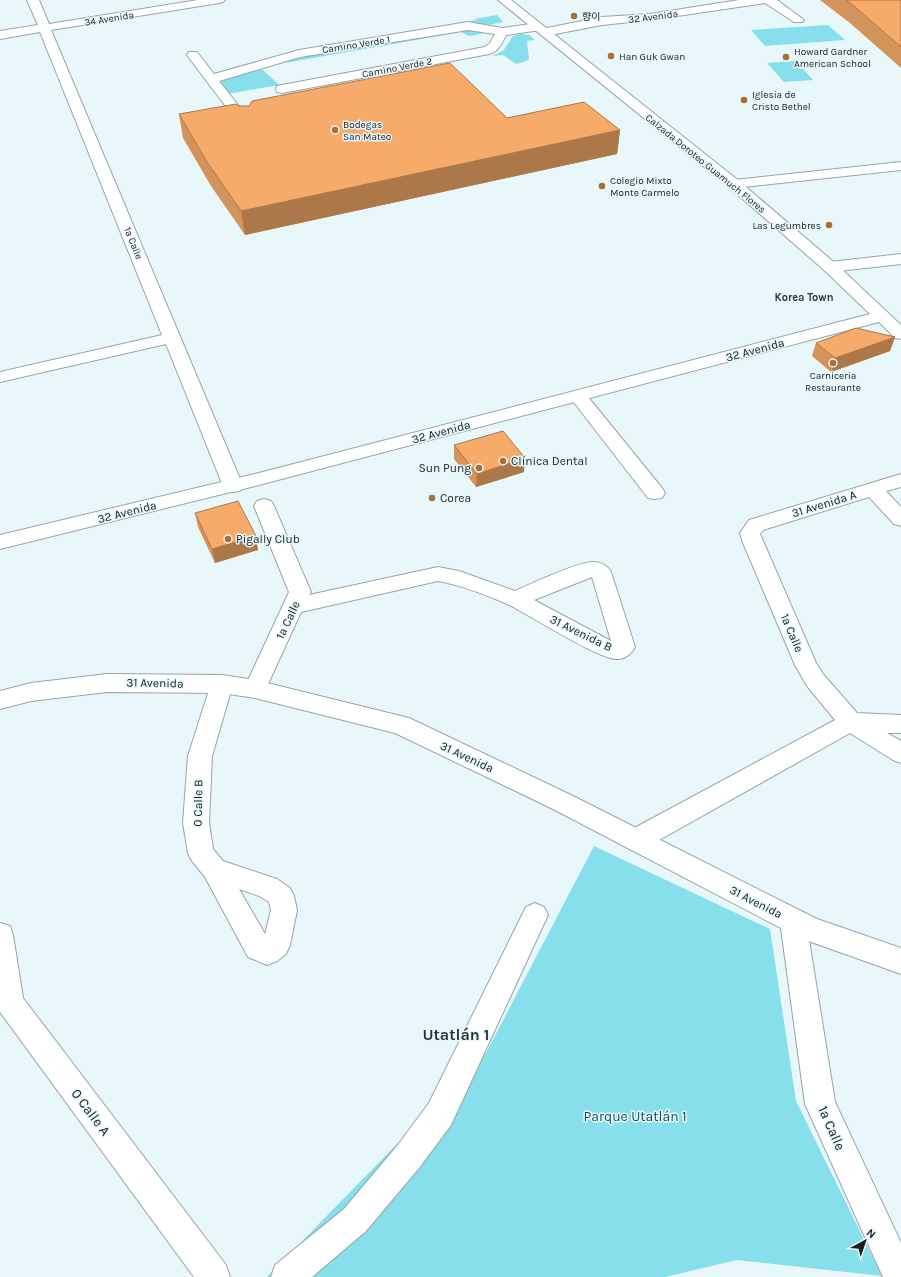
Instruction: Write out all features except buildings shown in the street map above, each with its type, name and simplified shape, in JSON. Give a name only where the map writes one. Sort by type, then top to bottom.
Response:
[{"type":"street","name":"1a Calle","points":[[33,0],[233,486]]},
{"type":"street","name":"34 Avenida","points":[[0,35],[219,0]]},
{"type":"street","name":"Calzada Doroteo Guamuch Flores","points":[[504,0],[734,184],[830,267],[901,334]]},
{"type":"street","name":"32 Avenida","points":[[502,32],[650,17],[762,0]]},
{"type":"street","points":[[769,0],[798,20]]},
{"type":"street","name":"Camino Verde 1","points":[[212,79],[299,54],[468,26],[502,32]]},
{"type":"street","name":"Camino Verde 2","points":[[282,89],[489,50],[495,45],[502,32]]},
{"type":"street","points":[[193,55],[247,124]]},
{"type":"street","points":[[734,184],[901,166]]},
{"type":"street","points":[[830,267],[901,259]]},
{"type":"street","name":"32 Avenida","points":[[0,542],[233,486],[882,316]]},
{"type":"street","points":[[0,377],[172,338]]},
{"type":"street","points":[[578,396],[656,493]]},
{"type":"street","name":"31 Avenida A","points":[[750,533],[756,525],[901,480]]},
{"type":"street","points":[[873,489],[901,519]]},
{"type":"street","name":"1a Calle","points":[[255,689],[300,592],[264,506]]},
{"type":"street","name":"1a Calle","points":[[750,533],[806,665],[816,680],[851,722],[901,753]]},
{"type":"street","name":"31 Avenida B","points":[[294,606],[438,574],[452,576],[515,599],[608,649],[618,651],[624,647],[601,572],[594,569],[587,570],[515,599]]},
{"type":"street","name":"31 Avenida","points":[[0,700],[31,692],[106,683],[222,684],[255,689],[401,725],[562,802],[809,929],[901,961]]},
{"type":"street","name":"0 Calle B","points":[[214,869],[268,886],[281,896],[284,910],[276,945],[267,952],[258,948],[214,869],[201,853],[196,823],[200,756],[222,684]]},
{"type":"street","points":[[636,840],[851,722],[901,724]]},
{"type":"street","points":[[287,1277],[355,1220],[408,1157],[440,1114],[535,914]]},
{"type":"street","name":"1a Calle","points":[[793,921],[820,1104],[900,1277]]},
{"type":"street","name":"0 Calle A","points":[[0,935],[10,1003],[214,1277]]},
{"type":"green space","points":[[497,15],[503,22],[479,27],[470,21],[476,20],[475,19]]},
{"type":"green space","points":[[828,25],[845,40],[765,46],[751,30]]},
{"type":"green space","points":[[461,29],[483,31],[481,34],[469,36],[461,32],[279,64],[297,58]]},
{"type":"green space","points":[[521,34],[529,35],[535,40],[527,41],[529,59],[516,64],[503,55],[492,56],[503,51],[513,36]]},
{"type":"green space","points":[[796,61],[813,80],[784,82],[767,63]]},
{"type":"green space","points":[[262,69],[279,85],[227,94],[218,85],[221,81]]},
{"type":"green space","name":"Parque Utatlán 1","points":[[594,846],[770,929],[796,1101],[882,1276],[737,1260],[665,1277],[267,1277],[486,1053]]},
{"type":"place","name":"향이","points":[[574,16]]},
{"type":"place","name":"Han Guk Gwan","points":[[611,56]]},
{"type":"place","name":"Howard Gardner American School","points":[[786,57]]},
{"type":"place","name":"Iglesia de Cristo Bethel","points":[[744,100]]},
{"type":"place","name":"Bodegas San Mateo","points":[[335,130]]},
{"type":"place","name":"Colegio Mixto Monte Carmelo","points":[[602,186]]},
{"type":"place","name":"Las Legumbres","points":[[829,225]]},
{"type":"place","name":"Carniceria Restaurante","points":[[833,363]]},
{"type":"place","name":"Clínica Dental","points":[[503,461]]},
{"type":"place","name":"Sun Pung","points":[[479,468]]},
{"type":"place","name":"Corea","points":[[432,498]]},
{"type":"place","name":"Pigally Club","points":[[228,539]]},
{"type":"district","name":"Korea Town","points":[[804,297]]},
{"type":"district","name":"Utatlán 1","points":[[456,1034]]}]
